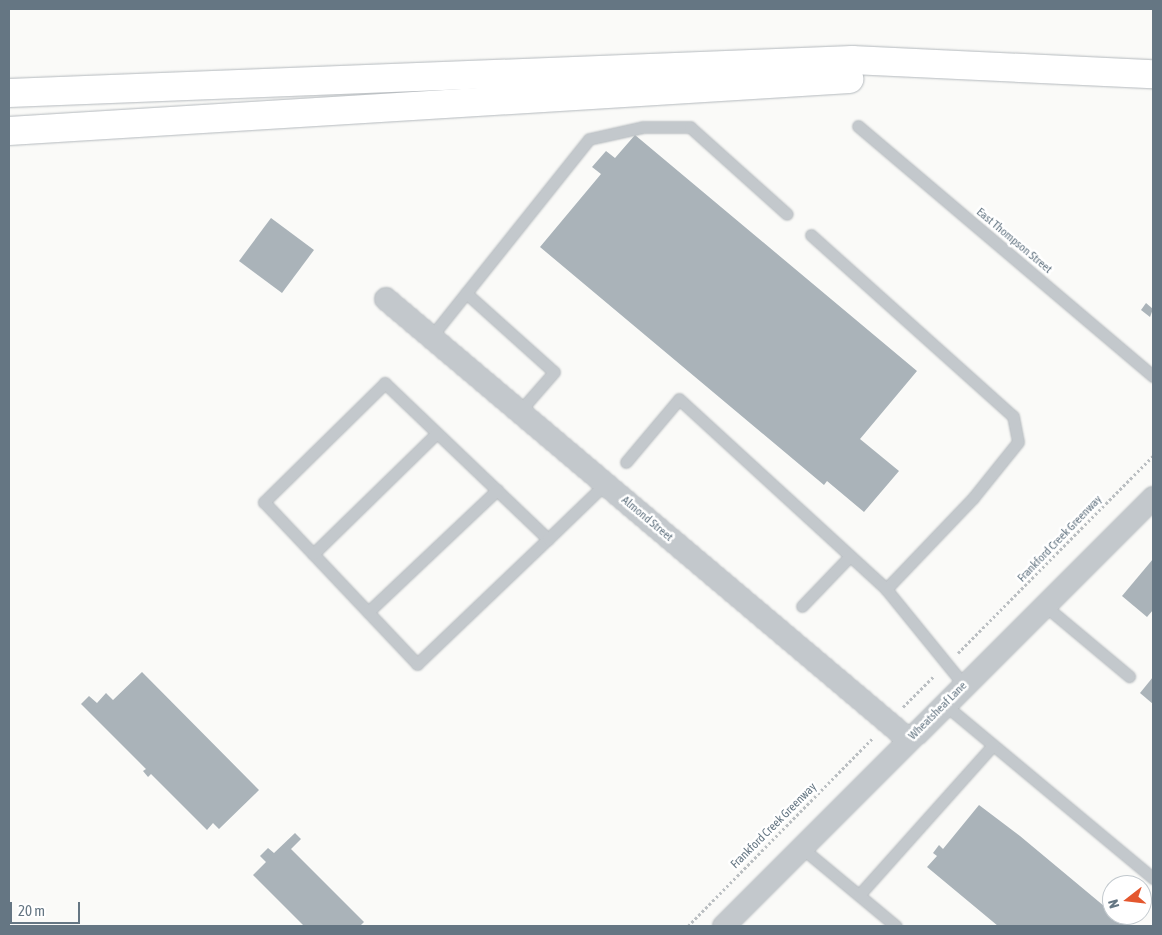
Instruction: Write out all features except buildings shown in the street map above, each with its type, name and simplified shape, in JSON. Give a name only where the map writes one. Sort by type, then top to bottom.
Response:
[{"type":"highway","points":[[9,93],[805,62],[905,68],[1153,74]]},
{"type":"highway","points":[[9,131],[905,68]]},
{"type":"street","name":"Almond Street","points":[[386,299],[909,740]]},
{"type":"street","name":"Wheatsheaf Lane","points":[[727,926],[944,704],[1153,498]]},
{"type":"lane","name":"East Thompson Street","points":[[858,126],[1153,376]]},
{"type":"lane","points":[[431,337],[589,139],[643,127],[690,127],[787,214]]},
{"type":"lane","points":[[811,235],[1012,416],[1018,442],[973,498],[886,590]]},
{"type":"lane","points":[[466,294],[554,372],[520,412]]},
{"type":"lane","points":[[548,540],[385,383],[264,502],[417,664],[548,540],[605,484]]},
{"type":"lane","points":[[626,462],[679,399],[886,590],[964,685]]},
{"type":"lane","points":[[313,554],[437,432]]},
{"type":"lane","points":[[368,612],[496,490]]},
{"type":"lane","points":[[802,606],[850,556]]},
{"type":"lane","points":[[1044,606],[1130,676]]},
{"type":"lane","points":[[944,704],[1153,878]]},
{"type":"lane","points":[[859,895],[993,745]]},
{"type":"lane","points":[[802,848],[896,926]]},
{"type":"path","name":"Frankford Creek Greenway","points":[[978,634],[1153,456]]},
{"type":"path","points":[[897,713],[938,671]]},
{"type":"path","name":"Frankford Creek Greenway","points":[[688,926],[873,738]]}]
